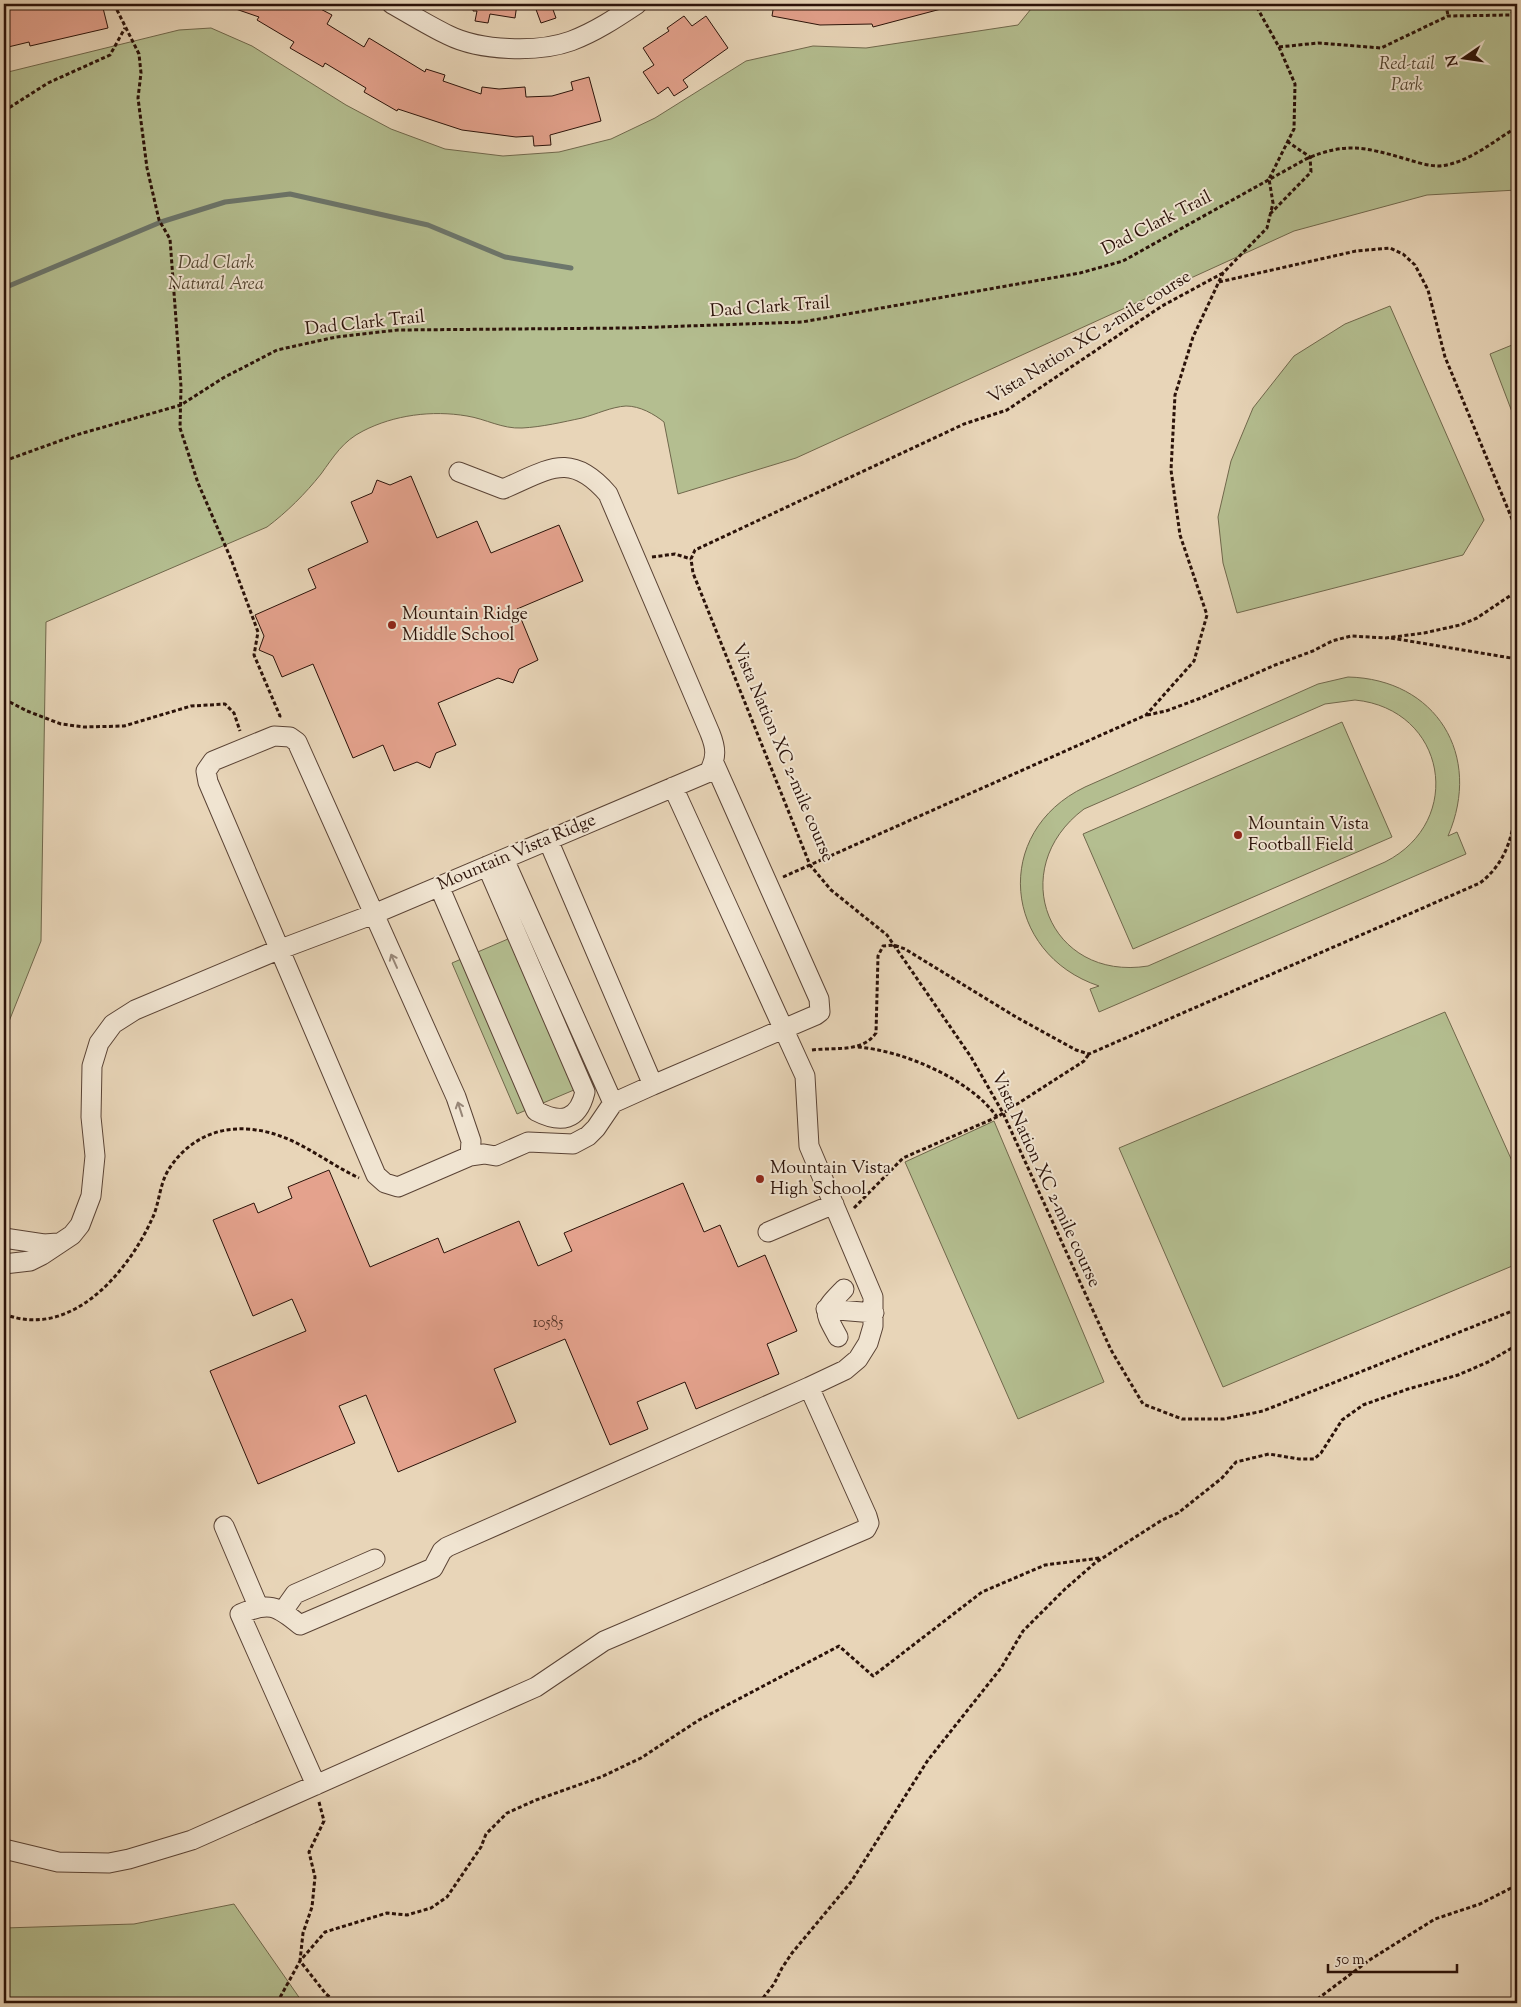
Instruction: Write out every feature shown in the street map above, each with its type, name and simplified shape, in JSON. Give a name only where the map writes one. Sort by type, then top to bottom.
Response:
[{"type":"street","points":[[392,4],[449,36],[497,47],[537,48],[569,42],[587,35],[637,4]]},
{"type":"street","points":[[459,472],[503,489],[550,469],[565,467],[578,469],[589,475],[608,494],[710,733],[716,749],[714,763],[819,999],[820,1006],[820,1012],[816,1016],[613,1103],[596,1128],[588,1136],[573,1144],[528,1142],[496,1156],[484,1154],[470,1156],[398,1187],[385,1182],[376,1175],[278,950],[208,782],[206,772],[213,761],[274,736],[290,736],[298,742],[456,1097],[471,1141],[470,1156]]},
{"type":"street","name":"Mountain Vista Ridge","points":[[4,1264],[30,1261],[42,1255],[72,1235],[80,1225],[91,1196],[95,1156],[90,1117],[92,1066],[99,1043],[112,1024],[135,1010],[278,950],[374,914],[709,772],[714,763]]},
{"type":"street","points":[[316,1785],[240,1614],[258,1606],[271,1606],[283,1612],[300,1625],[433,1568],[442,1551],[447,1548],[845,1370],[858,1359],[868,1343],[874,1313],[873,1297],[809,1146],[805,1076],[673,787]]},
{"type":"street","points":[[548,840],[653,1085]]},
{"type":"street","points":[[440,886],[536,1111],[551,1119],[570,1117],[582,1106],[585,1092],[496,862]]},
{"type":"street","points":[[496,862],[613,1103]]},
{"type":"street","points":[[768,1232],[836,1211]]},
{"type":"street","points":[[4,1238],[44,1244],[58,1243]]},
{"type":"street","points":[[838,1337],[826,1314],[826,1309],[844,1289]]},
{"type":"street","points":[[826,1309],[874,1313]]},
{"type":"street","points":[[4,1849],[58,1862],[109,1863],[192,1840],[536,1687],[604,1641],[866,1528],[869,1523],[867,1516],[810,1387]]},
{"type":"street","points":[[224,1526],[258,1606]]},
{"type":"street","points":[[283,1612],[295,1594],[375,1559]]},
{"type":"path","points":[[114,4],[139,54],[141,74],[138,98],[147,168],[159,220],[170,239],[181,405],[180,428],[185,449],[231,559],[258,632],[254,655],[280,716],[274,736]]},
{"type":"path","points":[[1146,715],[1194,661],[1207,615],[1180,535],[1171,470],[1175,395],[1193,337],[1223,273],[1267,228],[1273,203],[1269,179],[1294,128],[1295,84],[1279,47],[1255,4]]},
{"type":"path","points":[[1446,4],[1448,16]]},
{"type":"path","points":[[1279,47],[1318,43],[1381,48],[1448,16],[1510,15],[1517,9]]},
{"type":"path","points":[[4,111],[48,83],[110,55],[126,28]]},
{"type":"path","name":"Dad Clark Trail","points":[[4,461],[76,435],[181,405],[223,378],[277,350],[336,338],[398,330],[630,328],[802,322],[1080,273],[1123,261],[1310,157],[1338,148],[1354,147],[1439,166],[1457,162],[1517,126]]},
{"type":"path","points":[[1270,214],[1310,172],[1310,157],[1288,142]]},
{"type":"path","name":"Vista Nation XC 2-mile course","points":[[1218,283],[1356,251],[1390,248],[1403,254],[1415,265],[1428,290],[1446,357],[1517,531]]},
{"type":"path","name":"Vista Nation XC 2-mile course","points":[[1223,273],[1162,306],[1007,410],[964,424],[695,550],[691,559],[693,572],[810,865],[831,890],[887,935],[960,1041],[1002,1113],[1111,1350],[1143,1404],[1182,1418],[1224,1419],[1263,1411],[1517,1309]]},
{"type":"path","points":[[637,562],[662,554],[675,554],[691,559]]},
{"type":"path","points":[[1386,638],[1424,633],[1460,625],[1477,618],[1517,591]]},
{"type":"path","points":[[768,883],[1146,715],[1166,711],[1201,698],[1275,665],[1313,651],[1332,641],[1351,636],[1386,638],[1517,658]]},
{"type":"path","points":[[4,699],[27,711],[61,724],[84,727],[124,726],[191,706],[225,704],[234,713],[245,748]]},
{"type":"path","points":[[836,1211],[853,1209],[903,1158],[997,1117],[1084,1061],[1089,1054],[1480,883],[1492,874],[1502,861],[1509,843],[1515,824],[1517,775]]},
{"type":"path","points":[[857,1047],[869,1042],[876,1033],[878,956],[883,946],[894,945],[906,949],[1060,1041],[1089,1054]]},
{"type":"path","points":[[795,1051],[857,1047],[891,1052],[947,1077],[986,1102],[997,1117]]},
{"type":"path","points":[[4,1314],[28,1320],[46,1320],[62,1315],[82,1304],[101,1290],[120,1272],[137,1247],[153,1218],[160,1190],[170,1167],[186,1149],[205,1136],[222,1130],[246,1129],[288,1137],[364,1181]]},
{"type":"path","points":[[759,2003],[774,1984],[792,1953],[852,1882],[928,1760],[1001,1668],[1024,1631],[1065,1588],[1102,1557],[1162,1520],[1178,1513],[1222,1478],[1236,1462],[1269,1454],[1299,1459],[1314,1459],[1321,1453],[1342,1420],[1363,1406],[1408,1389],[1458,1375],[1488,1362],[1517,1345]]},
{"type":"path","points":[[277,2003],[300,1961],[325,1932],[379,1915],[407,1915],[431,1908],[447,1897],[481,1847],[486,1834],[507,1813],[536,1800],[601,1777],[641,1758],[699,1720],[839,1646],[873,1676],[982,1592],[1045,1564],[1102,1557]]},
{"type":"path","points":[[316,1785],[324,1821],[308,1852],[315,1877],[312,1907],[303,1933],[300,1961],[326,1994],[337,2003]]},
{"type":"path","points":[[1312,2003],[1371,1960],[1435,1919],[1480,1904],[1517,1885]]},
{"type":"green space","name":"Dad Clark Natural Area","points":[[1035,4],[1517,4],[1517,190],[1427,195],[1294,231],[796,458],[678,494],[664,422],[651,413],[636,407],[626,406],[609,409],[582,418],[522,428],[508,427],[474,417],[454,414],[414,415],[387,421],[363,431],[344,444],[302,496],[267,527],[46,622],[41,941],[4,1034],[4,73],[179,30],[211,28],[252,46],[346,105],[391,129],[445,149],[503,156],[559,152],[611,139],[655,118],[746,61],[813,46],[866,48],[1018,25]]},
{"type":"green space","points":[[1390,306],[1484,520],[1463,555],[1237,613],[1223,563],[1218,517],[1231,461],[1253,408],[1294,356],[1345,324]]},
{"type":"green space","points":[[1517,343],[1517,425],[1490,354]]},
{"type":"green space","points":[[1348,677],[1379,681],[1406,691],[1428,707],[1444,727],[1455,751],[1460,777],[1457,806],[1448,836],[1457,832],[1466,854],[1099,1012],[1090,989],[1099,986],[1067,970],[1043,948],[1028,921],[1021,891],[1023,861],[1034,833],[1055,807],[1085,787],[1318,684]],"holes":[[[1355,700],[1386,708],[1409,723],[1426,744],[1434,769],[1435,795],[1427,821],[1411,844],[1385,862],[1148,966],[1114,966],[1085,957],[1063,939],[1049,916],[1043,889],[1046,861],[1060,834],[1084,809],[1325,704]]]},
{"type":"green space","name":"Mountain Vista Football Field","points":[[1342,722],[1392,837],[1133,949],[1083,834]]},
{"type":"green space","points":[[536,927],[600,1079],[517,1114],[452,963]]},
{"type":"green space","points":[[1445,1012],[1517,1172],[1517,1264],[1223,1387],[1119,1148]]},
{"type":"green space","points":[[994,1121],[1104,1382],[1018,1419],[905,1162]]},
{"type":"green space","points":[[234,1904],[303,2003],[4,2003],[4,1928],[134,1924]]},
{"type":"building","points":[[40,4],[102,4],[108,28],[30,46],[29,42],[4,48],[4,10]]},
{"type":"building","points":[[227,4],[311,4],[332,15],[327,24],[364,47],[369,38],[425,72],[426,69],[445,75],[443,81],[481,94],[482,87],[499,89],[525,87],[526,97],[552,96],[573,90],[571,82],[589,77],[601,121],[550,135],[551,145],[534,146],[533,136],[516,137],[462,130],[398,109],[397,111],[364,92],[366,88],[325,63],[323,67],[290,48],[294,42],[257,20],[259,17],[227,6]]},
{"type":"building","points":[[474,4],[517,4],[515,18],[490,14],[488,23],[475,21],[477,11],[473,11]]},
{"type":"building","points":[[534,4],[551,4],[556,18],[541,23]]},
{"type":"building","points":[[774,4],[941,4],[941,9],[873,27],[872,24],[820,25],[772,16]]},
{"type":"building","points":[[684,16],[692,26],[706,16],[728,48],[683,80],[688,87],[674,96],[668,87],[658,94],[643,72],[654,65],[643,48],[669,31],[667,28]]},
{"type":"building","name":"Mountain Ridge Middle School","points":[[411,476],[437,538],[477,521],[491,553],[559,525],[583,581],[517,609],[538,660],[519,669],[513,683],[498,678],[438,703],[456,745],[436,753],[430,768],[417,762],[394,771],[383,745],[353,758],[313,664],[282,677],[273,656],[259,650],[264,636],[255,615],[316,588],[308,569],[368,542],[351,502],[372,493],[377,480],[390,485]]},
{"type":"building","points":[[329,1170],[370,1267],[438,1238],[444,1253],[519,1221],[538,1266],[572,1251],[564,1233],[683,1183],[704,1232],[720,1225],[738,1267],[765,1255],[797,1331],[767,1344],[779,1374],[696,1409],[685,1382],[637,1402],[648,1429],[610,1445],[565,1339],[494,1369],[516,1422],[398,1472],[366,1395],[339,1406],[355,1443],[258,1484],[210,1371],[306,1331],[292,1299],[253,1316],[213,1220],[254,1203],[258,1213],[292,1198],[288,1187]]},
{"type":"waterway","points":[[4,288],[161,222],[225,202],[290,194],[428,225],[505,257],[571,268]]},
{"type":"place","name":"Mountain Ridge Middle School","points":[[392,625]]},
{"type":"place","name":"Mountain Vista Football Field","points":[[1238,835]]},
{"type":"place","name":"Mountain Vista High School","points":[[760,1179]]},
{"type":"park label","name":"Red-tail Park","points":[[1407,75]]}]
